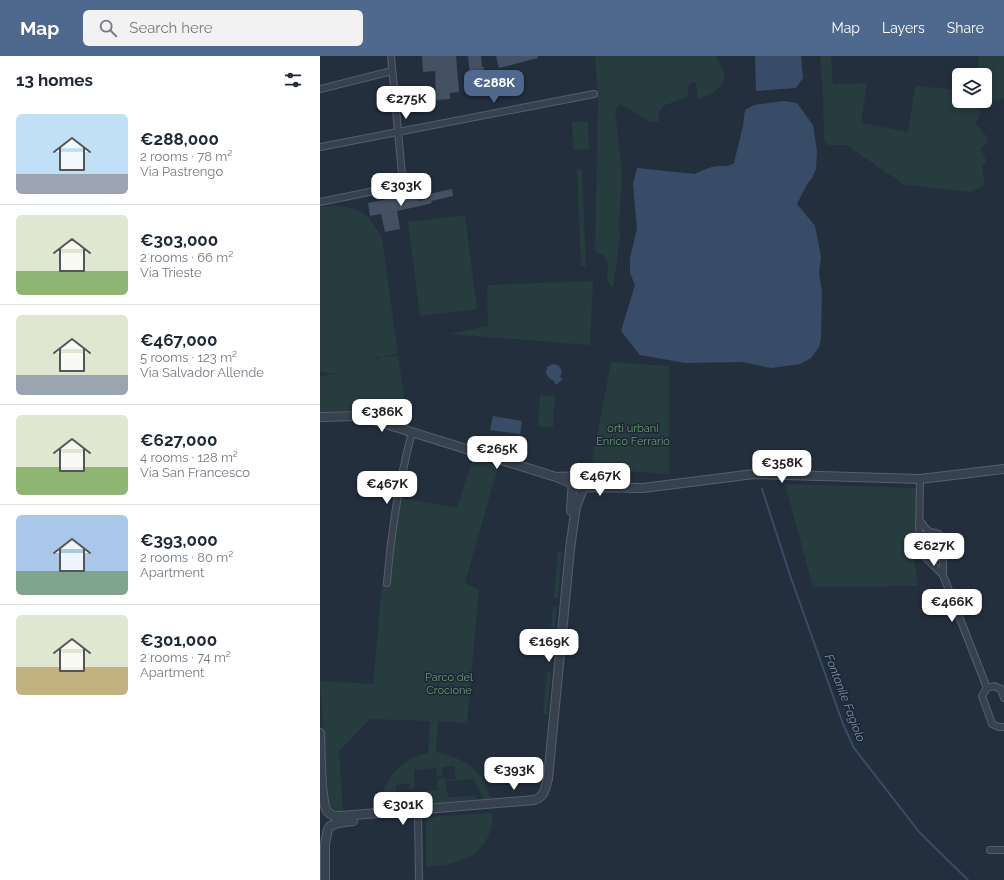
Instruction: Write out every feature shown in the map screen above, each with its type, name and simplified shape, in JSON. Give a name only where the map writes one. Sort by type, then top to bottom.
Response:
[{"type":"street","points":[[320,202],[403,185],[391,56]]},
{"type":"street","points":[[320,89],[392,71]]},
{"type":"street","points":[[320,147],[594,94]]},
{"type":"street","points":[[320,417],[360,416],[556,477],[578,489],[643,488],[754,474],[920,478],[1004,469]]},
{"type":"street","points":[[387,583],[394,514],[412,432]]},
{"type":"street","points":[[556,477],[581,477],[615,488]]},
{"type":"street","points":[[570,549],[573,480],[581,477]]},
{"type":"street","points":[[325,811],[334,816],[402,811],[415,813],[454,812],[533,804],[542,801],[548,794],[548,779],[570,549],[576,506],[586,481],[581,477]]},
{"type":"street","points":[[920,478],[918,547],[923,555],[943,575]]},
{"type":"street","points":[[919,520],[930,532]]},
{"type":"street","points":[[919,540],[922,536],[930,532],[938,533],[942,536],[944,544],[943,575],[987,688]]},
{"type":"street","points":[[923,555],[927,557],[936,557],[943,551]]},
{"type":"street","points":[[1004,698],[1001,689],[994,686],[987,688],[982,696],[991,721],[995,726],[1004,728]]},
{"type":"street","points":[[320,733],[321,793],[325,811],[331,822],[325,844],[325,880]]},
{"type":"street","points":[[320,832],[342,822],[385,818],[425,812],[440,808],[540,798],[544,794],[548,779]]},
{"type":"street","points":[[454,812],[459,808],[477,807],[481,804],[487,806],[504,804],[513,806]]},
{"type":"street","points":[[385,818],[402,811]]},
{"type":"street","points":[[415,813],[420,880]]},
{"type":"street","points":[[377,814],[384,815],[385,818]]},
{"type":"street","points":[[990,850],[1004,850]]},
{"type":"green space","points":[[595,56],[716,56],[724,74],[723,83],[720,87],[698,99],[696,83],[692,82],[687,86],[689,92],[687,97],[663,106],[658,113],[660,121],[651,122],[620,104],[615,110],[622,175],[619,225],[620,238],[613,288],[607,279],[608,262],[603,255],[595,252],[598,100]]},
{"type":"green space","points":[[820,56],[831,56],[833,84],[867,83],[861,123],[908,132],[915,86],[952,89],[952,108],[980,108],[981,113],[975,123],[987,137],[988,143],[981,148],[986,161],[982,167],[985,184],[972,192],[905,185],[846,145],[828,145],[824,140]]},
{"type":"green space","points":[[979,56],[1004,56],[1004,98],[993,102],[992,68],[978,68]]},
{"type":"green space","points":[[572,122],[588,122],[589,149],[573,150]]},
{"type":"green space","points":[[582,169],[586,266],[581,266],[577,170]]},
{"type":"green space","points":[[339,206],[361,212],[370,219],[382,238],[398,354],[377,357],[372,363],[380,357],[398,356],[409,427],[360,411],[320,412],[320,376],[341,373],[326,373],[320,371],[320,207]]},
{"type":"green space","points":[[465,215],[477,309],[420,316],[408,222]]},
{"type":"green space","points":[[593,281],[590,345],[449,334],[488,326],[487,285]]},
{"type":"green space","name":"orti urbani Enrico Ferrario","points":[[611,362],[669,366],[669,474],[614,470],[592,462]]},
{"type":"green space","points":[[540,395],[555,396],[553,427],[538,426]]},
{"type":"green space","name":"Parco del Crocione","points":[[473,459],[498,466],[465,583],[479,590],[467,723],[438,721],[436,752],[455,758],[471,766],[483,780],[490,799],[484,800],[473,779],[445,781],[448,797],[475,796],[477,800],[380,808],[385,788],[394,772],[409,760],[428,753],[430,721],[370,719],[339,751],[343,811],[337,811],[329,804],[320,681],[373,684],[382,584],[391,584],[397,513],[402,498],[457,508]],"holes":[[[454,766],[456,779],[444,780],[443,777],[437,781],[438,790],[416,792],[416,790],[410,793],[410,796],[397,797],[396,785],[409,783],[410,790],[415,787],[414,770],[436,768],[437,777],[443,774],[442,767]]]},
{"type":"green space","points":[[785,484],[917,488],[913,554],[918,586],[813,587]]},
{"type":"green space","points":[[558,552],[562,552],[558,598],[554,598]]},
{"type":"green space","points":[[553,606],[557,607],[552,662],[548,662]]},
{"type":"green space","points":[[547,672],[551,672],[547,715],[543,714]]},
{"type":"green space","points":[[493,813],[491,827],[487,838],[481,848],[473,855],[452,863],[426,867],[426,821],[429,817]]},
{"type":"water","points":[[755,56],[801,56],[803,78],[796,88],[756,91]]},
{"type":"water","points":[[783,101],[797,103],[813,125],[817,152],[816,169],[797,204],[815,226],[821,257],[819,273],[822,292],[821,338],[819,347],[811,358],[800,364],[771,368],[742,362],[685,363],[640,355],[621,331],[635,285],[630,273],[630,258],[637,229],[633,184],[637,168],[695,174],[712,167],[730,165],[734,163],[743,126],[745,110],[754,105]]},
{"type":"water","points":[[553,364],[559,366],[562,371],[560,377],[563,379],[557,384],[549,378],[546,373],[547,367]]},
{"type":"water","points":[[493,416],[522,421],[520,434],[490,430]]},
{"type":"building","points":[[422,56],[456,56],[459,92],[450,93],[450,99],[436,100],[435,71],[423,72]]},
{"type":"building","points":[[468,56],[481,56],[482,67],[484,67],[486,93],[472,94]]},
{"type":"building","points":[[496,56],[538,56],[538,58],[499,68]]},
{"type":"building","points":[[452,189],[453,196],[431,201],[432,203],[397,211],[400,229],[385,232],[381,214],[370,216],[368,203],[417,193],[419,201],[430,198],[429,194]]},
{"type":"waterway","name":"Fontanile Fagiolo","points":[[762,489],[791,578],[843,724],[854,748],[920,833],[968,880]]}]
